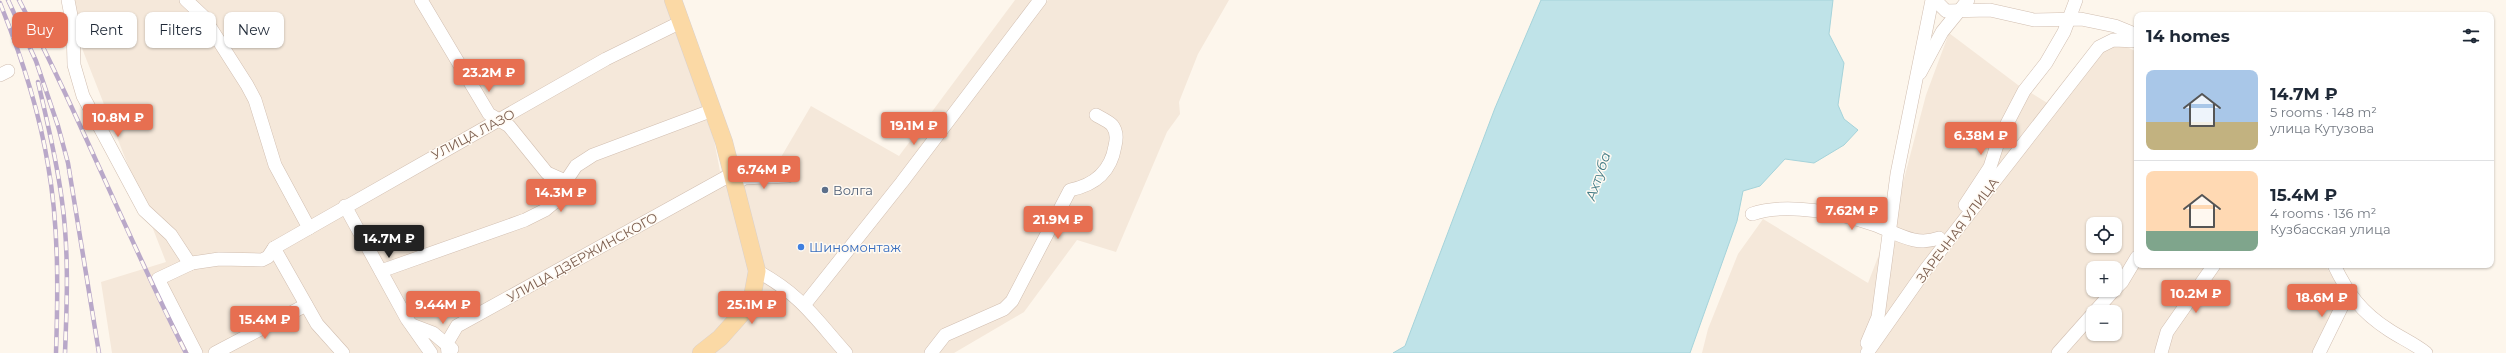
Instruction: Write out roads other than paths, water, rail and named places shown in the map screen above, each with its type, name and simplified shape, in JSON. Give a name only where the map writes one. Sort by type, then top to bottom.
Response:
[{"type":"main road","points":[[673,0],[713,110],[734,179],[757,271],[752,298],[745,310],[720,338],[701,353]]},
{"type":"street","points":[[68,0],[73,26],[74,65],[83,96],[144,210],[171,235],[190,264]]},
{"type":"street","points":[[186,0],[203,16],[247,85],[255,100],[275,165],[309,228]]},
{"type":"street","points":[[421,0],[483,107],[489,114],[509,126],[547,173],[565,181]]},
{"type":"street","points":[[805,304],[902,182],[1040,0]]},
{"type":"street","points":[[1862,353],[1878,317],[1897,174],[1914,82],[1933,0],[1946,11],[1990,10],[2034,20],[2096,21],[2134,33]]},
{"type":"street","points":[[1914,82],[1942,32],[1968,0]]},
{"type":"street","points":[[1894,314],[1927,255],[1973,194],[1990,167],[1999,139],[2024,91],[2046,63],[2068,20],[2076,0]]},
{"type":"street","points":[[2096,21],[2104,34],[2099,46]]},
{"type":"street","name":"УЛИЦА ЛАЗО","points":[[196,353],[158,279],[190,264],[219,259],[262,260],[268,257],[274,248],[606,58],[681,22]]},
{"type":"street","points":[[2099,46],[2113,40],[2134,41]]},
{"type":"street","name":"ЗАРЕЧНАЯ УЛИЦА","points":[[1867,353],[1926,269],[2099,46]]},
{"type":"street","points":[[381,271],[525,220],[545,210],[556,200],[565,181],[576,166],[593,155],[713,110]]},
{"type":"street","points":[[931,353],[945,335],[1004,309],[1012,300],[1070,190],[1094,181],[1110,164],[1116,140],[1116,130],[1111,124],[1096,115]]},
{"type":"street","name":"УЛИЦА ДЗЕРЖИНСКОГО","points":[[450,350],[457,326],[734,179],[788,176]]},
{"type":"street","points":[[346,206],[412,325],[431,353]]},
{"type":"street","points":[[1752,214],[1764,210],[1822,211],[1889,231],[1904,238],[1916,241],[1928,242],[1939,238]]},
{"type":"street","points":[[274,248],[317,324],[343,353]]},
{"type":"street","points":[[2122,282],[2134,262]]},
{"type":"street","points":[[2161,353],[2167,332],[2212,268]]},
{"type":"street","points":[[2335,268],[2348,294],[2373,319],[2426,353]]},
{"type":"street","points":[[757,271],[781,284],[805,304],[846,353]]},
{"type":"street","points":[[2319,353],[2348,294]]},
{"type":"street","points":[[2058,353],[2108,297]]},
{"type":"street","points":[[215,353],[306,305]]},
{"type":"street","points":[[412,325],[433,333],[450,350]]},
{"type":"water","name":"Ахтуба","points":[[1541,0],[1833,0],[1829,34],[1844,63],[1838,105],[1844,119],[1858,130],[1844,145],[1814,163],[1785,159],[1760,186],[1743,191],[1737,221],[1690,353],[1393,353],[1405,346],[1495,108]]},
{"type":"railway","points":[[8,0],[36,61],[58,126],[68,163],[99,353]]},
{"type":"railway","points":[[19,0],[63,88],[164,309],[186,353]]},
{"type":"railway","points":[[0,3],[15,43],[40,124],[52,188],[57,259],[56,353]]},
{"type":"railway","points":[[38,82],[55,156],[66,239],[67,277],[65,353]]},
{"type":"place","name":"Волга","points":[[825,190]]},
{"type":"place","name":"Шиномонтаж","points":[[801,247]]}]
